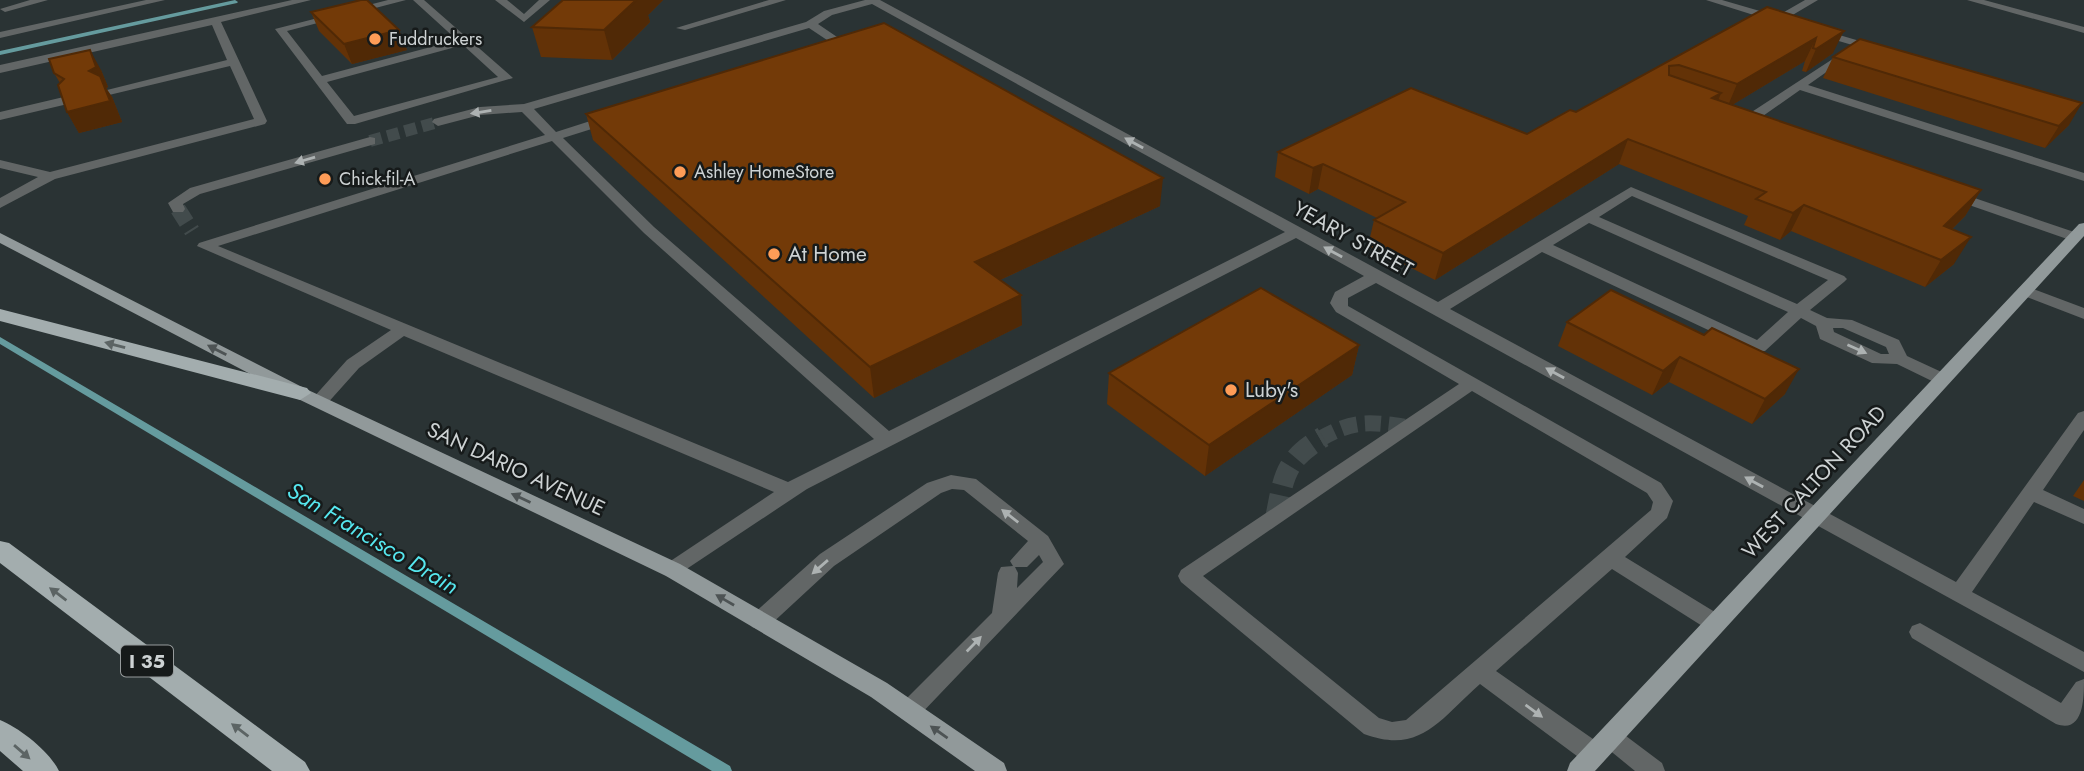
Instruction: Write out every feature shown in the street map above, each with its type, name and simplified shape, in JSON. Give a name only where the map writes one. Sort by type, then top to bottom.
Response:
[{"type":"highway","points":[[0,315],[309,397]]},
{"type":"highway","name":"I 35","points":[[0,550],[295,771]]},
{"type":"highway","points":[[0,733],[44,771]]},
{"type":"main road","name":"WEST CALTON ROAD","points":[[1595,754],[1814,514],[2079,232]]},
{"type":"main road","name":"SAN DARIO AVENUE","points":[[0,237],[309,397],[673,570],[909,711],[995,771]]},
{"type":"street","points":[[2,8],[43,0]]},
{"type":"street","points":[[0,35],[117,0]]},
{"type":"street","points":[[2,8],[26,26],[160,0]]},
{"type":"street","points":[[0,69],[286,2],[306,0]]},
{"type":"street","points":[[401,0],[280,29],[351,121],[507,78],[418,0]]},
{"type":"street","points":[[500,0],[524,19],[545,0]]},
{"type":"street","points":[[681,28],[780,0]]},
{"type":"street","points":[[438,122],[480,110],[525,108],[810,24],[828,13],[872,0]]},
{"type":"street","name":"YEARY STREET","points":[[872,0],[2084,663]]},
{"type":"street","points":[[1711,0],[1886,52]]},
{"type":"street","points":[[1790,24],[1813,0]]},
{"type":"street","points":[[1972,0],[2084,30]]},
{"type":"street","points":[[0,204],[50,176],[261,121],[215,20]]},
{"type":"street","points":[[807,58],[821,54],[834,39],[810,24]]},
{"type":"street","points":[[319,80],[467,41]]},
{"type":"street","points":[[1723,114],[1752,124],[1799,86],[1859,44]]},
{"type":"street","points":[[109,91],[234,62]]},
{"type":"street","points":[[1799,86],[2084,177]]},
{"type":"street","points":[[0,116],[68,100]]},
{"type":"street","points":[[525,108],[649,230],[887,440]]},
{"type":"street","points":[[204,246],[621,116]]},
{"type":"street","points":[[178,209],[175,202],[195,191],[370,141]]},
{"type":"street","points":[[0,164],[50,176]]},
{"type":"street","points":[[1936,188],[2079,232]]},
{"type":"street","points":[[1438,309],[1631,191],[1839,279],[1759,346],[1542,246]]},
{"type":"street","points":[[1587,217],[1824,323],[1826,335],[1878,359],[1900,359],[1942,379]]},
{"type":"street","points":[[192,231],[204,246],[790,491]]},
{"type":"street","points":[[673,570],[790,491],[1297,232]]},
{"type":"street","points":[[1376,275],[1341,295],[1338,303],[1342,309],[1472,383],[1654,488],[1662,501],[1660,513],[1611,558],[1411,730],[1392,732],[1372,727],[1188,576],[1472,383]]},
{"type":"street","points":[[2025,291],[2084,314]]},
{"type":"street","points":[[309,397],[402,330]]},
{"type":"street","points":[[1959,594],[2084,416]]},
{"type":"street","points":[[760,621],[827,560],[934,488],[951,482],[969,484],[1041,541],[1054,564],[909,711]]},
{"type":"street","points":[[2031,492],[2084,517]]},
{"type":"street","points":[[1002,616],[1014,567],[1041,541]]},
{"type":"street","points":[[1611,558],[1715,622]]},
{"type":"street","points":[[1920,632],[2064,717],[2084,689]]},
{"type":"street","points":[[1479,671],[1595,754],[1653,771]]},
{"type":"building","points":[[367,0],[399,30],[344,44],[311,12]]},
{"type":"building","points":[[563,0],[636,0],[604,30],[532,27]]},
{"type":"building","points":[[1767,7],[1844,31],[1816,49],[1813,48],[1816,38],[1737,84],[1679,65],[1669,66],[1669,75],[1721,93],[1712,98],[1981,190],[1944,226],[1971,237],[1941,260],[1804,205],[1793,213],[1756,199],[1766,192],[1628,139],[1443,253],[1374,220],[1405,202],[1323,164],[1313,168],[1278,152],[1411,88],[1527,134],[1570,110],[1576,112]]},
{"type":"building","points":[[884,23],[1163,178],[975,262],[1021,295],[870,367],[586,114]]},
{"type":"building","points":[[1860,39],[2082,103],[2059,126],[1833,57]]},
{"type":"building","points":[[90,50],[96,67],[89,71],[100,76],[110,101],[67,112],[58,85],[64,79],[54,73],[49,59]]},
{"type":"building","points":[[1261,288],[1359,345],[1209,445],[1109,373]]},
{"type":"building","points":[[1611,290],[1704,335],[1712,328],[1799,369],[1765,399],[1680,357],[1663,371],[1567,322]]},
{"type":"waterway","points":[[0,53],[235,2]]},
{"type":"waterway","name":"San Francisco Drain","points":[[0,340],[725,771]]},
{"type":"tunnel","points":[[370,141],[438,122]]},
{"type":"tunnel","points":[[178,209],[192,231]]},
{"type":"tunnel","points":[[1320,439],[1353,425],[1408,427]]},
{"type":"tunnel","points":[[1276,516],[1288,470],[1301,453],[1323,437]]},
{"type":"place","name":"Fuddruckers","points":[[375,39]]},
{"type":"place","name":"Ashley HomeStore","points":[[680,172]]},
{"type":"place","name":"Chick-fil-A","points":[[325,179]]},
{"type":"place","name":"At Home","points":[[774,254]]},
{"type":"place","name":"Luby's","points":[[1231,390]]}]
